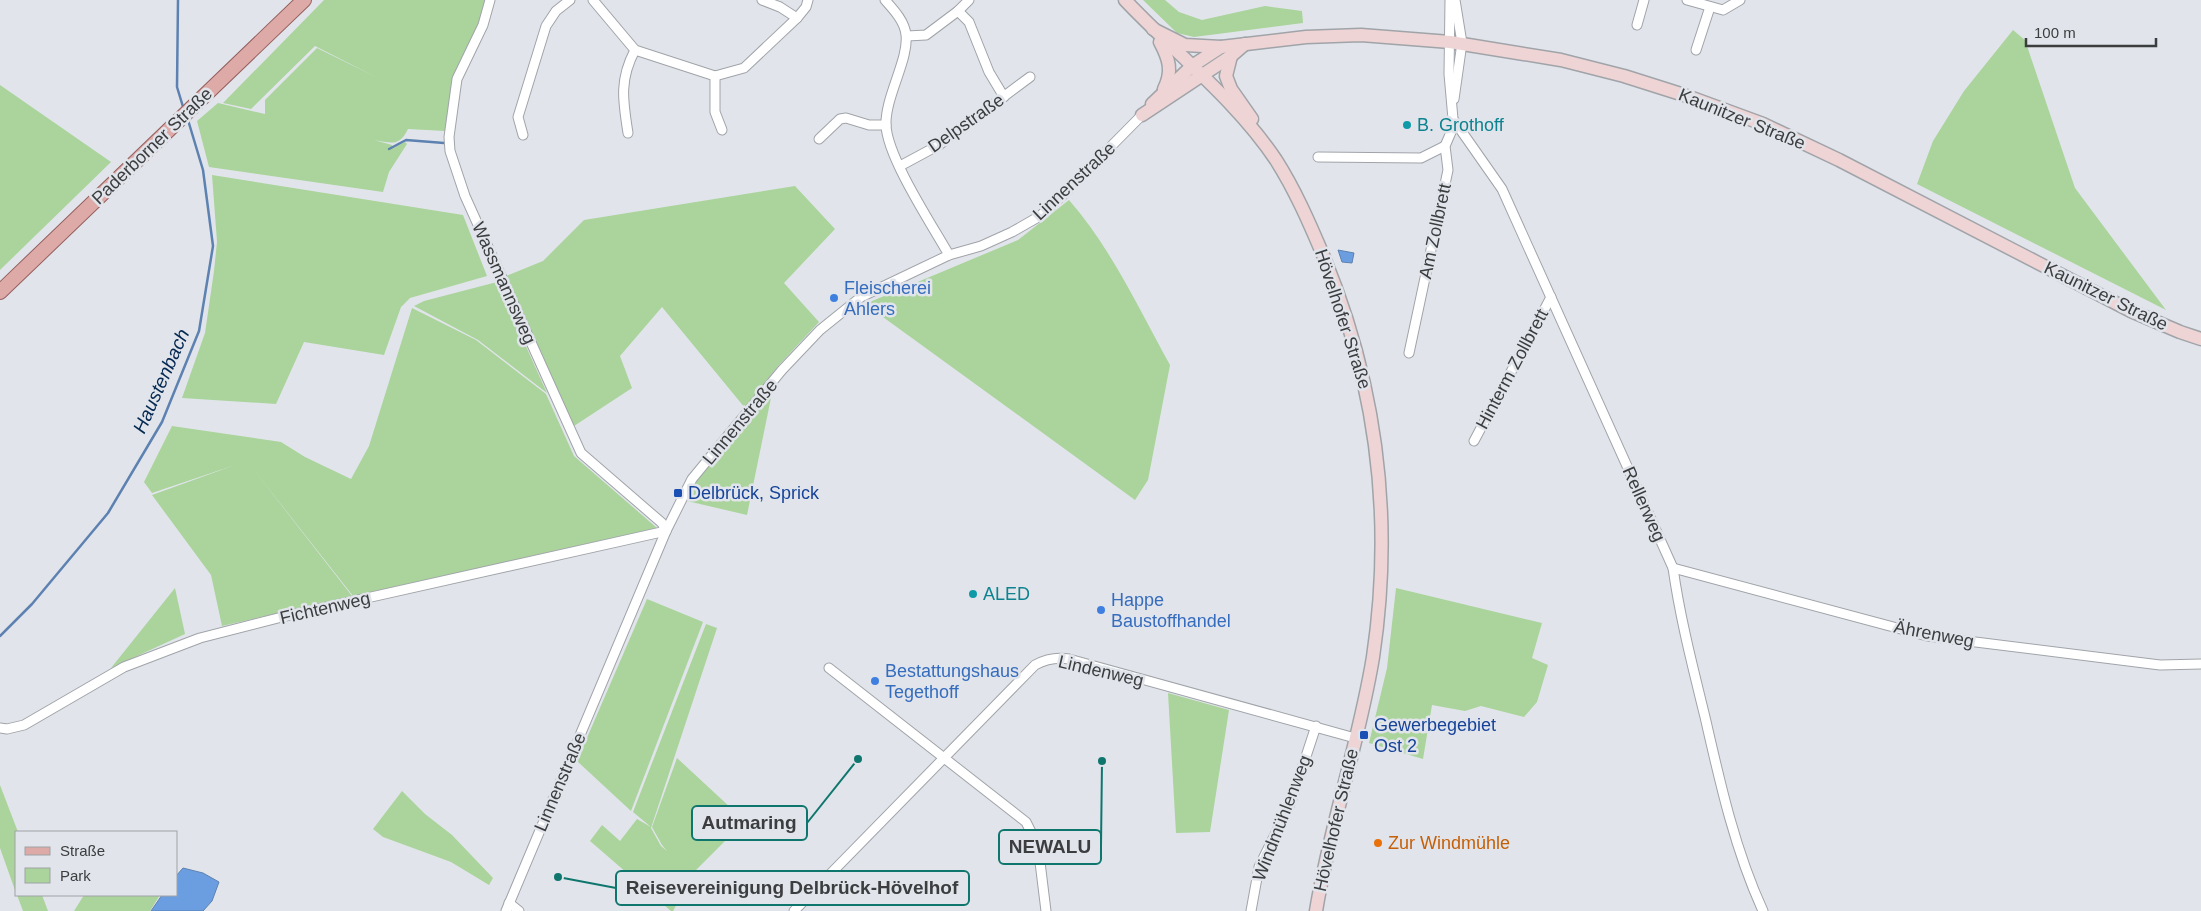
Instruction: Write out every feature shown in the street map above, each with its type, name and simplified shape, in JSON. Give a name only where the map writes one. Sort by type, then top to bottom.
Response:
[{"type":"main road","name":"Paderborner Straße","points":[[0,292],[304,0]]},
{"type":"main road","name":"Hövelhofer Straße","points":[[1125,0],[1197,71],[1262,142],[1290,184],[1335,283],[1356,347],[1371,408],[1379,464],[1383,537],[1380,602],[1373,655],[1327,852],[1316,911]]},
{"type":"main road","points":[[1153,29],[1185,44],[1221,47]]},
{"type":"main road","points":[[1153,29],[1168,56],[1169,78],[1161,94]]},
{"type":"main road","name":"Kaunitzer Straße","points":[[1221,47],[1306,36],[1361,35],[1456,42],[1561,60],[1624,76],[1684,94],[1763,124],[1840,160],[2131,311],[2201,339]]},
{"type":"main road","points":[[1142,115],[1161,94],[1197,71],[1231,56],[1245,44]]},
{"type":"main road","points":[[1142,115],[1197,71],[1221,47]]},
{"type":"main road","points":[[1231,56],[1226,76],[1230,89],[1256,124],[1262,142]]},
{"type":"street","name":"Wassmannsweg","points":[[490,0],[483,25],[457,79],[449,137],[450,151],[465,196],[581,453],[662,522],[666,530]]},
{"type":"street","points":[[523,135],[518,117],[546,26],[556,11],[570,0]]},
{"type":"street","points":[[593,0],[635,50],[715,76],[744,68],[797,18],[806,7],[808,0]]},
{"type":"street","points":[[762,0],[780,7],[797,18]]},
{"type":"street","points":[[884,0],[902,21],[906,36],[905,49],[890,100],[886,124],[891,145],[900,166],[949,255]]},
{"type":"street","points":[[906,36],[926,35],[958,11],[969,0]]},
{"type":"street","points":[[1318,157],[1421,158],[1445,146],[1455,123],[1452,110],[1459,75],[1450,0]]},
{"type":"street","points":[[1455,0],[1456,42]]},
{"type":"street","points":[[1637,25],[1644,0]]},
{"type":"street","points":[[1687,0],[1723,10],[1729,3],[1740,0]]},
{"type":"street","points":[[1696,50],[1710,7]]},
{"type":"street","points":[[958,11],[969,22],[990,72],[1004,97]]},
{"type":"street","points":[[628,133],[622,95],[627,65],[635,50]]},
{"type":"street","points":[[715,76],[715,112],[722,130]]},
{"type":"street","name":"Delpstraße","points":[[900,166],[939,145],[1030,77]]},
{"type":"street","name":"Linnenstraße","points":[[508,907],[666,530],[692,479],[782,370],[820,330],[861,297],[949,255],[981,246],[1012,232],[1040,216],[1142,115]]},
{"type":"street","points":[[819,139],[840,119],[846,118],[870,125],[886,124]]},
{"type":"street","name":"Rellerweg","points":[[1455,123],[1502,189],[1673,568],[1678,605],[1724,797],[1754,890],[1763,911]]},
{"type":"street","name":"Am Zollbrett","points":[[1409,353],[1448,170],[1445,146]]},
{"type":"street","name":"Hinterm Zollbrett","points":[[1474,441],[1551,297]]},
{"type":"street","name":"Fichtenweg","points":[[0,728],[8,729],[24,725],[124,667],[200,638],[282,617],[666,530]]},
{"type":"street","name":"Ährenweg","points":[[1673,568],[1928,636],[2160,665],[2201,664]]},
{"type":"street","name":"Lindenweg","points":[[794,911],[946,758],[1035,665],[1044,660],[1060,657],[1355,738]]},
{"type":"street","points":[[830,668],[1026,822],[1038,846],[1046,911]]},
{"type":"street","name":"Windmühlenweg","points":[[1251,911],[1259,867],[1291,802],[1316,726]]},
{"type":"street","points":[[508,907],[519,911]]},
{"type":"green space","points":[[324,0],[485,0],[479,23],[453,78],[445,131],[408,129],[405,135],[398,141],[374,140],[392,145],[393,148],[405,142],[407,144],[389,172],[383,192],[209,167],[197,121],[218,103],[265,114],[265,100],[317,48],[376,77],[315,46],[251,109],[223,103]]},
{"type":"green space","points":[[1143,0],[1165,0],[1179,12],[1202,20],[1265,6],[1302,11],[1303,23],[1194,37],[1177,33]]},
{"type":"green space","points":[[2013,30],[2025,40],[2075,188],[2166,310],[1917,184],[1933,141],[1964,91]]},
{"type":"green space","points":[[0,85],[111,162],[0,270]]},
{"type":"green space","points":[[212,175],[463,215],[487,276],[410,298],[401,307],[384,355],[304,342],[276,404],[182,398],[205,333],[214,271],[217,242]]},
{"type":"green space","points":[[795,186],[835,229],[784,283],[819,322],[778,366],[745,408],[662,307],[620,356],[632,388],[574,426],[506,276],[543,261],[584,220]]},
{"type":"green space","points":[[1069,200],[1098,238],[1111,259],[1170,365],[1148,480],[1135,500],[865,304],[1018,240]]},
{"type":"green space","points":[[497,282],[547,393],[478,340],[414,306],[424,301]]},
{"type":"green space","points":[[412,308],[476,340],[546,394],[574,456],[657,528],[353,596],[247,461],[352,596],[222,626],[211,575],[152,495],[235,465],[152,493],[144,482],[172,426],[281,442],[305,457],[351,479],[369,446]]},
{"type":"green space","points":[[772,393],[747,515],[687,501],[698,477]]},
{"type":"green space","points":[[175,588],[185,634],[111,668]]},
{"type":"green space","points":[[1396,588],[1542,623],[1532,658],[1548,665],[1537,702],[1524,717],[1481,706],[1465,711],[1432,705],[1423,759],[1369,743],[1387,668]]},
{"type":"green space","points":[[647,599],[703,622],[631,811],[577,761]]},
{"type":"green space","points":[[706,624],[717,628],[651,828],[661,846],[667,851],[652,827],[677,758],[745,821],[694,872],[673,911],[671,911],[590,841],[602,825],[620,841],[637,819],[651,827],[633,812]]},
{"type":"green space","points":[[1168,693],[1229,710],[1210,832],[1176,833]]},
{"type":"green space","points":[[0,785],[18,831],[15,831],[15,890],[0,848]]},
{"type":"green space","points":[[402,791],[425,814],[452,835],[493,878],[489,885],[451,862],[383,837],[373,829]]},
{"type":"green space","points":[[17,896],[42,896],[48,911],[23,911]]},
{"type":"green space","points":[[83,896],[159,896],[150,911],[74,911]]},
{"type":"water","points":[[1338,250],[1354,253],[1352,263],[1342,262]]},
{"type":"water","points":[[183,868],[203,873],[219,882],[212,901],[203,911],[151,911],[161,896],[178,896],[178,874]]},
{"type":"waterway","name":"Haustenbach","points":[[178,0],[177,87],[184,110]]},
{"type":"waterway","name":"Haustenbach","points":[[0,636],[32,604],[108,513],[162,422],[199,331],[213,246],[203,170],[188,120]]},
{"type":"waterway","points":[[389,149],[406,140],[444,143]]},
{"type":"place","name":"B. Grothoff","points":[[1407,125]]},
{"type":"place","name":"Fleischerei Ahlers","points":[[834,298]]},
{"type":"place","name":"Delbrück, Sprick","points":[[678,493]]},
{"type":"place","name":"ALED","points":[[973,594]]},
{"type":"place","name":"Happe Baustoffhandel","points":[[1101,610]]},
{"type":"place","name":"Bestattungshaus Tegethoff","points":[[875,681]]},
{"type":"place","name":"Gewerbegebiet Ost 2","points":[[1364,735]]},
{"type":"place","name":"Autmaring","points":[[858,759]]},
{"type":"place","name":"NEWALU","points":[[1102,761]]},
{"type":"place","name":"Zur Windmühle","points":[[1378,843]]},
{"type":"place","name":"Reisevereinigung Delbrück-Hövelhof","points":[[558,877]]}]
